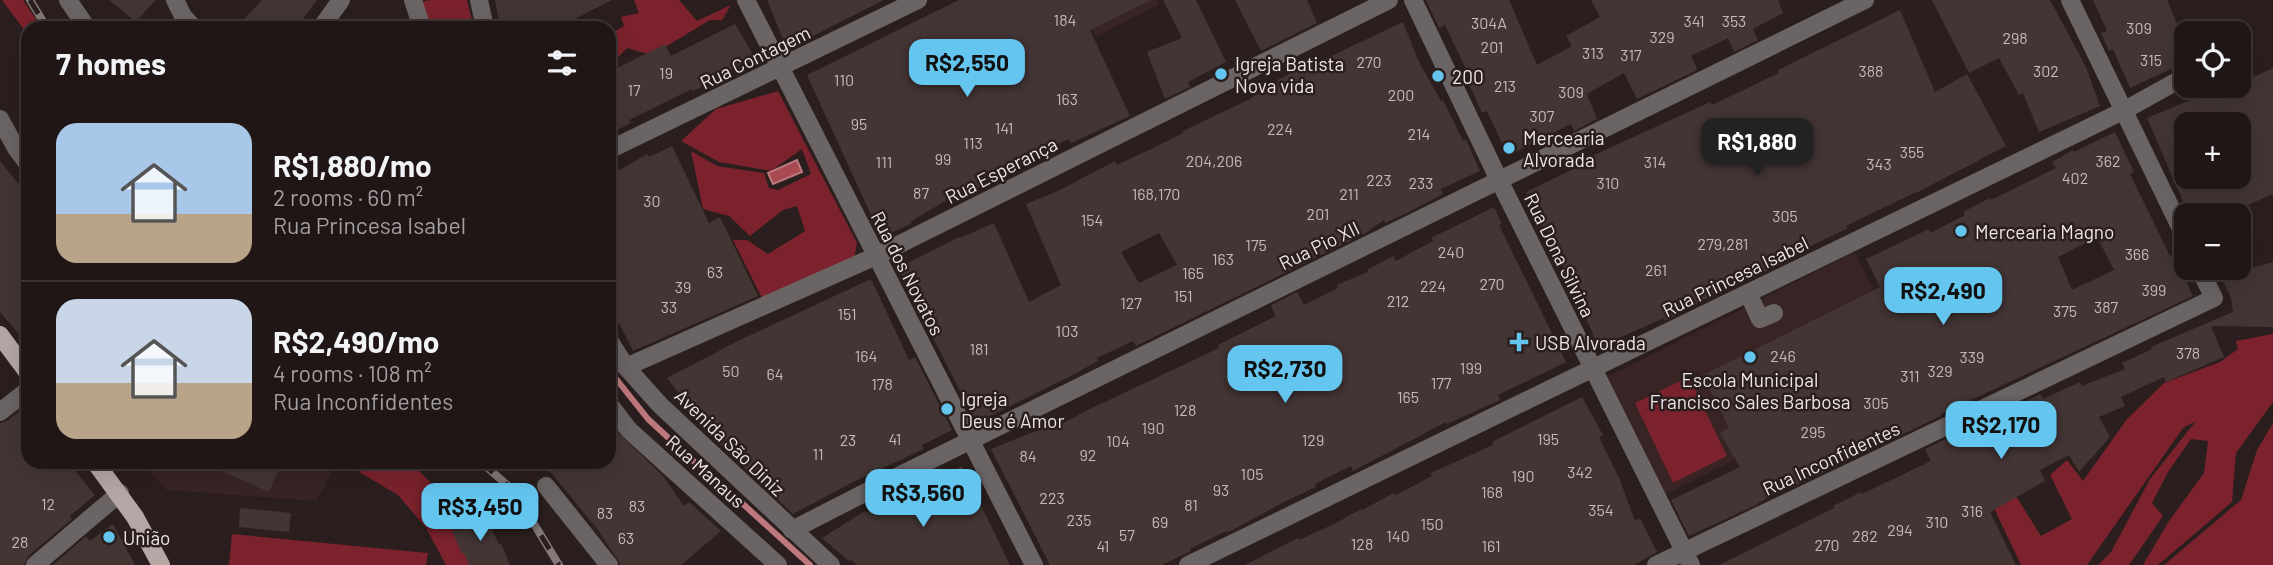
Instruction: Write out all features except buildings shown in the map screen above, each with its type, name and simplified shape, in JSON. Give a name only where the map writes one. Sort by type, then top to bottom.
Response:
[{"type":"main road","points":[[0,335],[21,364]]},
{"type":"main road","points":[[100,469],[120,494],[161,565]]},
{"type":"street","points":[[68,0],[82,21]]},
{"type":"street","points":[[175,0],[188,21]]},
{"type":"street","points":[[326,21],[341,0]]},
{"type":"street","points":[[412,0],[420,21]]},
{"type":"street","points":[[479,0],[484,21]]},
{"type":"street","name":"Rua dos Novatos","points":[[746,0],[1034,565]]},
{"type":"street","name":"Rua Contagem","points":[[616,147],[918,0]]},
{"type":"street","name":"Rua Esperança","points":[[626,367],[876,256],[1390,0]]},
{"type":"street","name":"Rua Dona Silvina","points":[[1413,0],[1499,180],[1687,558]]},
{"type":"street","name":"Rua Pio XII","points":[[792,530],[1865,0]]},
{"type":"street","points":[[2070,0],[2174,214]]},
{"type":"street","name":"Rua Princesa Isabel","points":[[1188,565],[2125,110],[2174,83]]},
{"type":"street","points":[[0,119],[21,155]]},
{"type":"street","name":"Rua Inconfidentes","points":[[1656,565],[1687,558],[2214,298],[2205,280]]},
{"type":"street","points":[[1748,293],[1760,319],[1774,313]]},
{"type":"street","name":"Avenida São Diniz","points":[[616,351],[626,367],[660,405],[831,565]]},
{"type":"street","points":[[0,412],[21,396]]},
{"type":"street","name":"Rua Manaus","points":[[616,413],[629,430],[778,565]]},
{"type":"street","points":[[546,486],[609,565]]},
{"type":"street","points":[[36,565],[120,494]]},
{"type":"shaded area","points":[[2,0],[23,0],[37,21],[21,21],[21,26]]},
{"type":"shaded area","points":[[467,0],[472,21],[428,21],[420,2]]},
{"type":"shaded area","points":[[634,0],[679,0],[697,21],[731,5],[722,20],[710,20],[652,55],[627,48],[616,60],[616,31],[624,26],[621,17],[639,13]]},
{"type":"shaded area","points":[[1079,0],[1157,0],[1159,4],[1096,37]]},
{"type":"shaded area","points":[[778,91],[857,243],[854,259],[762,298],[733,240],[747,240],[768,254],[805,231],[797,206],[783,210],[750,236],[729,216],[703,209],[691,151],[717,166],[764,173],[769,188],[778,190],[811,174],[802,149],[771,171],[719,162],[681,141],[716,109]]},
{"type":"shaded area","points":[[797,160],[802,172],[773,184],[768,173]]},
{"type":"shaded area","name":"Escola Municipal Francisco Sales Barbosa","points":[[1855,252],[1896,335],[1764,445],[1661,497],[1603,379]]},
{"type":"shaded area","points":[[2273,334],[2273,402],[2236,453],[2232,502],[2158,565],[2143,565],[2169,521],[2204,473],[2208,441],[2191,439],[2168,472],[2152,503],[2163,516],[2129,565],[2098,565],[2111,552],[2150,479],[2196,421],[2183,428],[2087,565],[2021,565],[1993,506],[2014,493],[2041,536],[2072,519],[2050,475],[2067,460],[2083,481],[2127,419],[2164,383],[2220,362],[2238,349],[2236,341]]},
{"type":"shaded area","points":[[1689,377],[1727,456],[1673,483],[1635,403]]},
{"type":"shaded area","points":[[2273,423],[2273,565],[2164,565],[2241,500],[2257,450]]},
{"type":"shaded area","points":[[147,469],[333,469],[316,501],[166,490]]},
{"type":"shaded area","points":[[366,469],[417,469],[434,486],[476,565],[446,565],[426,528],[398,495],[359,472]]},
{"type":"shaded area","points":[[232,534],[428,553],[426,565],[229,565]]},
{"type":"waterway","points":[[616,379],[648,419],[730,495]]},
{"type":"waterway","points":[[743,504],[810,565]]},
{"type":"railway","points":[[30,0],[43,21]]},
{"type":"railway","points":[[489,469],[514,491],[559,565]]},
{"type":"place","name":"Igreja Batista Nova vida","points":[[1221,74]]},
{"type":"place","name":"200","points":[[1438,76]]},
{"type":"place","name":"Mercearia Alvorada","points":[[1509,148]]},
{"type":"place","name":"Mercearia Magno","points":[[1961,231]]},
{"type":"place","name":"USB Alvorada","points":[[1519,342]]},
{"type":"place","name":"Escola Municipal Francisco Sales Barbosa","points":[[1750,357]]},
{"type":"place","name":"Igreja Deus é Amor","points":[[947,409]]},
{"type":"place","name":"União","points":[[109,537]]}]
